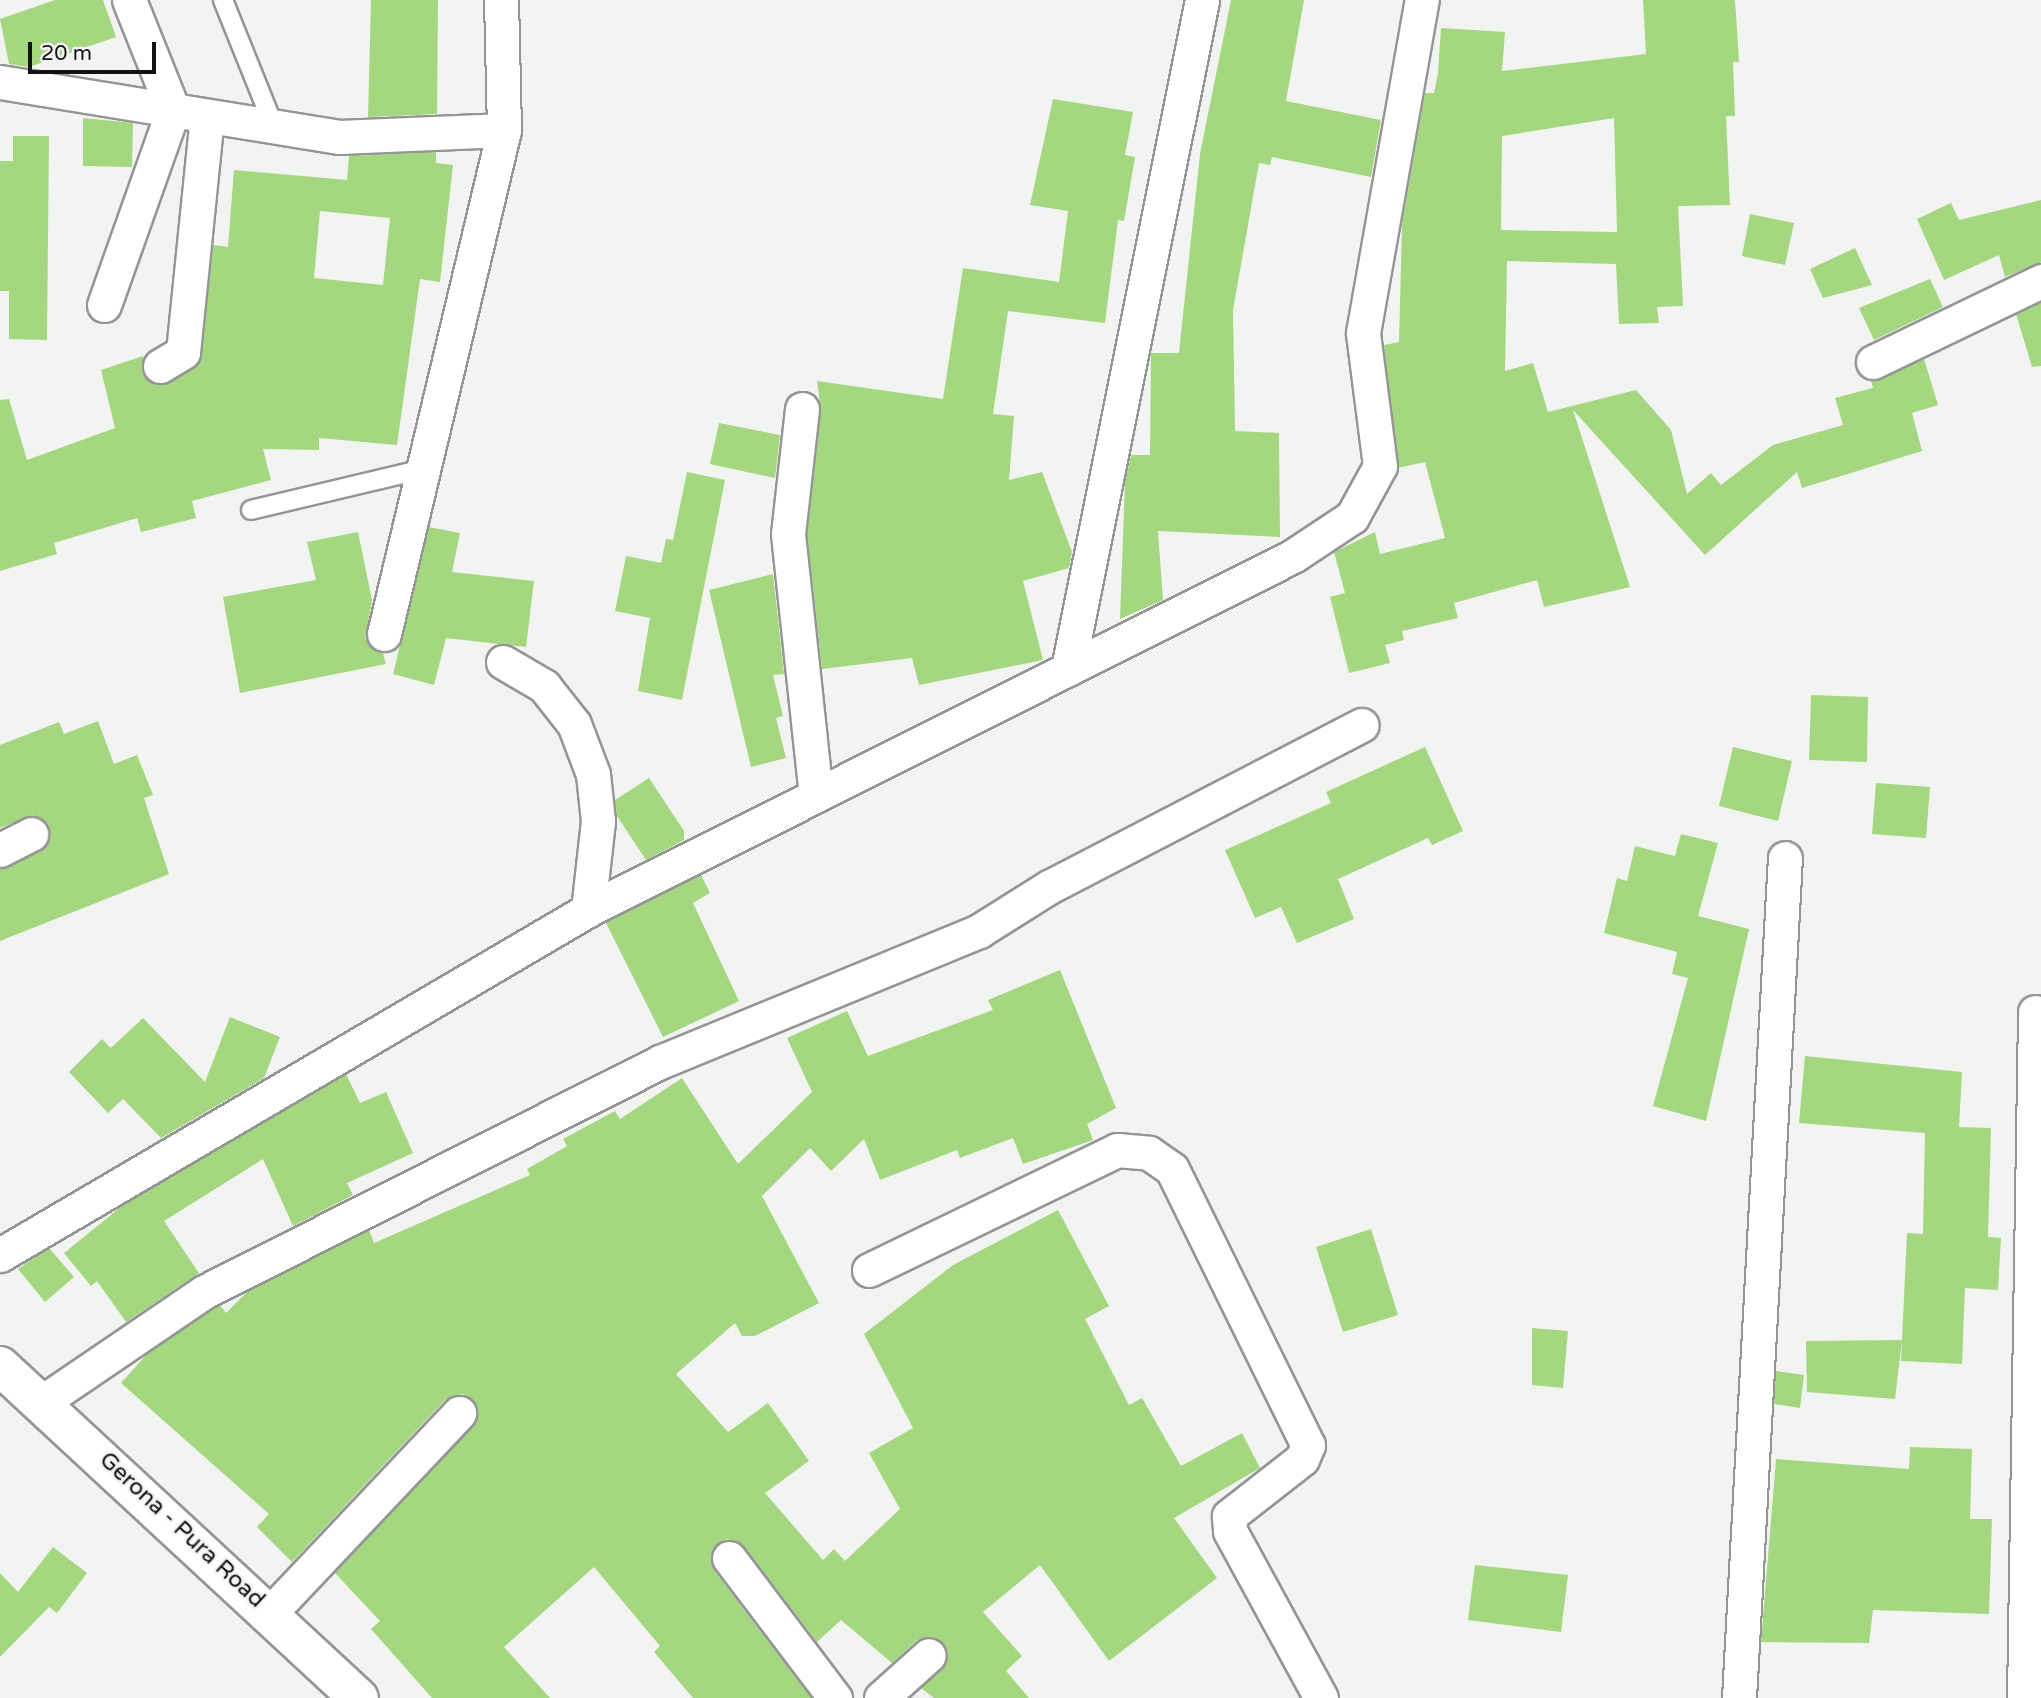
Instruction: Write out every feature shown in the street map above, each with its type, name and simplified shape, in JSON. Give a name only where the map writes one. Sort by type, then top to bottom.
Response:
[{"type":"main road","name":"Gerona - Pura Road","points":[[0,1366],[271,1612],[359,1698]]},
{"type":"street","points":[[104,305],[173,110],[129,0]]},
{"type":"street","points":[[384,634],[504,130],[501,0]]},
{"type":"street","points":[[1068,669],[1202,0]]},
{"type":"street","points":[[0,1255],[588,910],[1293,556],[1352,517],[1369,495],[1380,466],[1380,430],[1366,382],[1363,334],[1422,0]]},
{"type":"street","points":[[0,82],[339,137],[504,130]]},
{"type":"street","points":[[160,366],[183,352],[207,116]]},
{"type":"street","points":[[1873,362],[2041,281]]},
{"type":"street","points":[[802,409],[788,534],[816,796]]},
{"type":"street","points":[[503,662],[544,686],[574,724],[593,774],[598,821],[588,910]]},
{"type":"street","points":[[42,1402],[204,1292],[660,1062],[979,931],[1049,887],[1362,725]]},
{"type":"street","points":[[0,850],[31,834]]},
{"type":"street","points":[[1739,1698],[1785,858]]},
{"type":"street","points":[[2024,1698],[2035,1012]]},
{"type":"street","points":[[869,1270],[1117,1150],[1149,1153],[1172,1170],[1308,1445],[1303,1459],[1229,1516],[1230,1531],[1321,1698]]},
{"type":"street","points":[[271,1612],[459,1413]]},
{"type":"street","points":[[729,1558],[835,1698]]},
{"type":"street","points":[[881,1698],[929,1655]]},
{"type":"lane","points":[[223,0],[274,127]]},
{"type":"lane","points":[[251,510],[423,469]]},
{"type":"building","points":[[55,0],[103,0],[116,37],[29,67],[9,64],[0,19]]},
{"type":"building","points":[[371,0],[438,0],[437,114],[368,117]]},
{"type":"building","points":[[1231,0],[1304,0],[1286,101],[1381,120],[1371,177],[1272,157],[1270,165],[1259,163],[1233,310],[1235,431],[1279,433],[1280,537],[1158,531],[1163,600],[1120,619],[1125,483],[1131,455],[1150,455],[1151,353],[1179,353],[1200,154]]},
{"type":"building","points":[[1643,0],[1735,0],[1739,62],[1733,62],[1735,116],[1726,116],[1730,205],[1678,206],[1683,306],[1657,307],[1659,323],[1619,324],[1616,264],[1507,261],[1505,371],[1533,363],[1548,412],[1636,390],[1671,430],[1687,494],[1711,473],[1721,485],[1773,445],[1843,425],[1835,398],[1873,388],[1871,381],[1924,359],[1938,405],[1912,413],[1922,451],[1802,488],[1797,472],[1705,555],[1573,410],[1630,587],[1544,607],[1537,580],[1454,603],[1458,618],[1402,631],[1404,640],[1385,645],[1390,663],[1349,673],[1330,597],[1345,593],[1334,552],[1375,532],[1380,554],[1445,538],[1425,462],[1398,468],[1384,345],[1399,342],[1402,224],[1425,93],[1434,93],[1438,73],[1441,28],[1505,32],[1502,71],[1646,54]],"holes":[[[1614,118],[1617,232],[1501,230],[1502,136]]]},
{"type":"building","points":[[1053,99],[1133,112],[1125,155],[1135,157],[1124,221],[1118,220],[1105,323],[1008,311],[993,414],[1014,416],[1009,480],[1042,472],[1072,552],[1069,568],[1023,581],[1043,660],[919,685],[912,658],[822,669],[807,534],[821,411],[817,381],[943,399],[963,268],[1059,282],[1068,211],[1030,205]]},
{"type":"building","points":[[83,118],[133,123],[132,167],[83,166]]},
{"type":"building","points":[[13,136],[49,136],[47,340],[9,339],[9,291],[0,291],[0,161],[13,161]]},
{"type":"building","points":[[436,152],[436,163],[453,165],[440,282],[420,279],[397,445],[319,438],[319,450],[263,449],[271,480],[192,501],[196,518],[141,532],[137,518],[54,543],[57,554],[0,571],[0,400],[9,399],[27,460],[115,428],[101,370],[143,356],[144,377],[161,385],[199,363],[213,245],[228,247],[234,170],[347,180],[349,156]],"holes":[[[320,211],[390,218],[383,285],[314,278]]]},
{"type":"building","points":[[2041,200],[2041,262],[2005,277],[1999,255],[1944,280],[1917,219],[1951,203],[1959,220]]},
{"type":"building","points":[[1750,214],[1794,223],[1785,265],[1742,256]]},
{"type":"building","points":[[1855,248],[1872,285],[1823,298],[1810,269]]},
{"type":"building","points":[[1930,279],[1943,307],[1874,340],[1859,308]]},
{"type":"building","points":[[2041,302],[2041,366],[2032,367],[2016,314]]},
{"type":"building","points":[[719,423],[780,435],[775,478],[710,464]]},
{"type":"building","points":[[687,472],[725,480],[682,700],[638,691],[650,618],[615,611],[626,556],[661,563],[666,539],[673,540]]},
{"type":"building","points":[[429,527],[460,533],[452,572],[534,581],[526,647],[446,638],[434,685],[393,674]]},
{"type":"building","points":[[358,532],[372,600],[365,639],[383,653],[386,664],[240,693],[223,597],[316,580],[307,542]]},
{"type":"building","points":[[773,574],[784,674],[773,675],[783,716],[776,718],[786,758],[751,767],[709,590]]},
{"type":"building","points":[[1811,695],[1868,697],[1867,762],[1809,760]]},
{"type":"building","points":[[98,721],[114,764],[137,755],[153,795],[144,798],[169,874],[0,941],[0,869],[40,851],[50,834],[33,815],[0,828],[0,745],[59,722],[64,734]]},
{"type":"building","points":[[1425,747],[1463,831],[1432,845],[1428,838],[1338,879],[1354,919],[1297,943],[1281,907],[1255,918],[1225,850],[1331,803],[1326,792]]},
{"type":"building","points":[[1733,747],[1792,761],[1778,821],[1719,806]]},
{"type":"building","points":[[649,778],[684,831],[684,840],[646,860],[617,816],[615,800]]},
{"type":"building","points":[[1876,783],[1930,787],[1926,838],[1872,834]]},
{"type":"building","points":[[1681,834],[1718,843],[1698,916],[1749,929],[1706,1121],[1653,1106],[1688,978],[1672,974],[1677,952],[1604,933],[1617,878],[1627,881],[1635,846],[1675,856]]},
{"type":"building","points":[[701,875],[710,893],[693,903],[739,1001],[663,1037],[606,923]]},
{"type":"building","points":[[1060,970],[1116,1108],[1087,1124],[1093,1140],[1023,1164],[1013,1138],[960,1158],[957,1150],[880,1180],[864,1139],[831,1171],[810,1148],[762,1196],[819,1303],[755,1336],[742,1336],[735,1323],[676,1374],[728,1432],[768,1403],[809,1461],[765,1493],[823,1560],[834,1549],[845,1561],[900,1509],[869,1453],[913,1428],[864,1334],[953,1265],[1058,1210],[1109,1306],[1085,1319],[1129,1405],[1142,1398],[1181,1466],[1242,1433],[1260,1468],[1174,1518],[1217,1578],[1109,1661],[1040,1565],[983,1612],[1022,1656],[1006,1671],[1029,1698],[934,1698],[921,1688],[942,1669],[948,1652],[934,1637],[917,1640],[892,1663],[841,1620],[817,1642],[744,1546],[727,1539],[712,1550],[713,1569],[811,1698],[693,1698],[654,1652],[660,1646],[594,1567],[504,1647],[550,1698],[432,1698],[371,1629],[380,1621],[335,1573],[473,1426],[478,1417],[473,1400],[463,1394],[445,1400],[292,1562],[257,1527],[269,1514],[121,1383],[148,1353],[220,1305],[226,1313],[248,1291],[369,1230],[374,1243],[530,1175],[527,1169],[567,1146],[563,1139],[615,1111],[620,1119],[682,1078],[738,1164],[812,1092],[787,1038],[847,1011],[868,1056],[993,1010],[988,1000]]},
{"type":"building","points":[[230,1017],[280,1037],[264,1078],[161,1138],[123,1099],[108,1113],[69,1072],[102,1039],[111,1048],[143,1018],[205,1082]]},
{"type":"building","points":[[1805,1056],[1962,1072],[1959,1127],[1991,1128],[1988,1237],[2001,1238],[1998,1290],[1965,1288],[1962,1364],[1901,1361],[1907,1233],[1923,1234],[1925,1133],[1799,1123]]},
{"type":"building","points":[[346,1074],[360,1103],[386,1092],[413,1153],[347,1183],[353,1195],[293,1226],[263,1159],[164,1221],[199,1273],[126,1322],[97,1281],[91,1286],[64,1253],[122,1206]]},
{"type":"building","points":[[1371,1229],[1398,1315],[1343,1332],[1316,1247]]},
{"type":"building","points":[[49,1248],[74,1277],[45,1302],[18,1269]]},
{"type":"building","points":[[1532,1328],[1568,1331],[1563,1388],[1532,1385]]},
{"type":"building","points":[[1902,1340],[1895,1399],[1807,1392],[1806,1341]]},
{"type":"building","points":[[1776,1371],[1804,1375],[1800,1408],[1774,1404]]},
{"type":"building","points":[[1910,1447],[1972,1449],[1970,1519],[1992,1519],[1989,1614],[1873,1610],[1869,1643],[1761,1642],[1776,1459],[1909,1469]]},
{"type":"building","points":[[53,1547],[87,1573],[57,1613],[49,1607],[0,1657],[0,1573],[18,1592]]},
{"type":"building","points":[[1475,1565],[1568,1575],[1561,1632],[1468,1620]]}]
